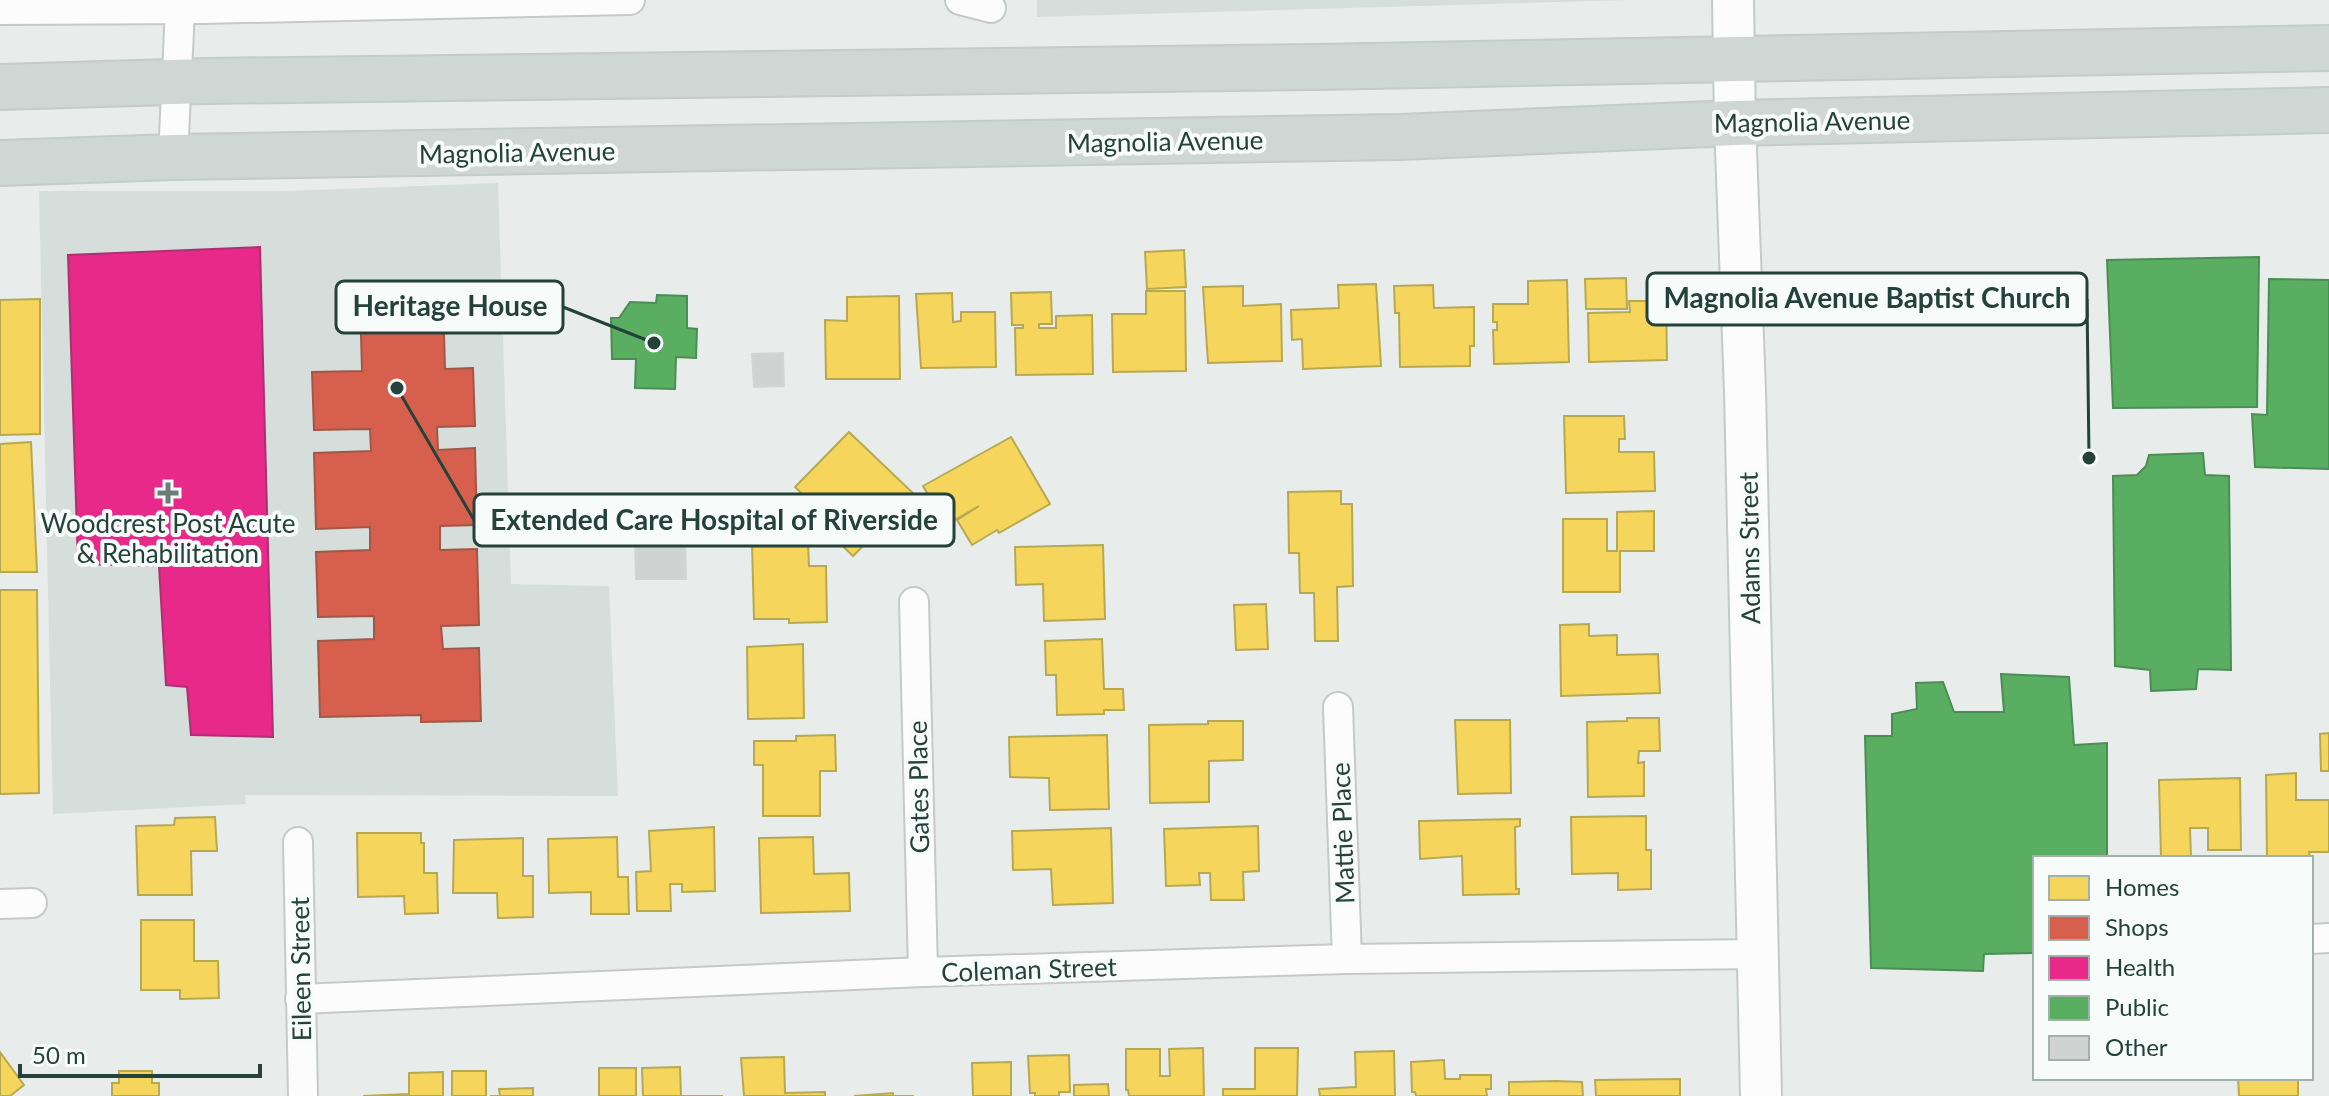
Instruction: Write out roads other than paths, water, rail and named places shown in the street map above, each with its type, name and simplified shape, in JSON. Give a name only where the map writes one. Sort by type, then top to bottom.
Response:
[{"type":"main road","name":"Adams Street","points":[[1733,0],[1761,1096]]},
{"type":"main road","points":[[0,87],[2329,48]]},
{"type":"main road","name":"Magnolia Avenue","points":[[0,163],[173,157],[1400,137],[1735,123],[2329,110]]},
{"type":"street","points":[[0,10],[180,3],[630,0]]},
{"type":"street","points":[[960,0],[991,8]]},
{"type":"street","points":[[173,157],[180,3]]},
{"type":"street","name":"Gates Place","points":[[914,602],[923,972]]},
{"type":"street","name":"Mattie Place","points":[[1338,707],[1347,959]]},
{"type":"street","name":"Eileen Street","points":[[298,842],[303,1096]]},
{"type":"street","points":[[0,904],[32,903]]},
{"type":"street","name":"Coleman Street","points":[[300,999],[923,972],[1347,959],[1758,954]]},
{"type":"place","name":"Heritage House","points":[[654,343]]},
{"type":"place","name":"Extended Care Hospital of Riverside","points":[[397,388]]},
{"type":"place","name":"Magnolia Avenue Baptist Church","points":[[2089,458]]},
{"type":"place","name":"Woodcrest Post Acute & Rehabilitation","points":[[168,493]]}]
